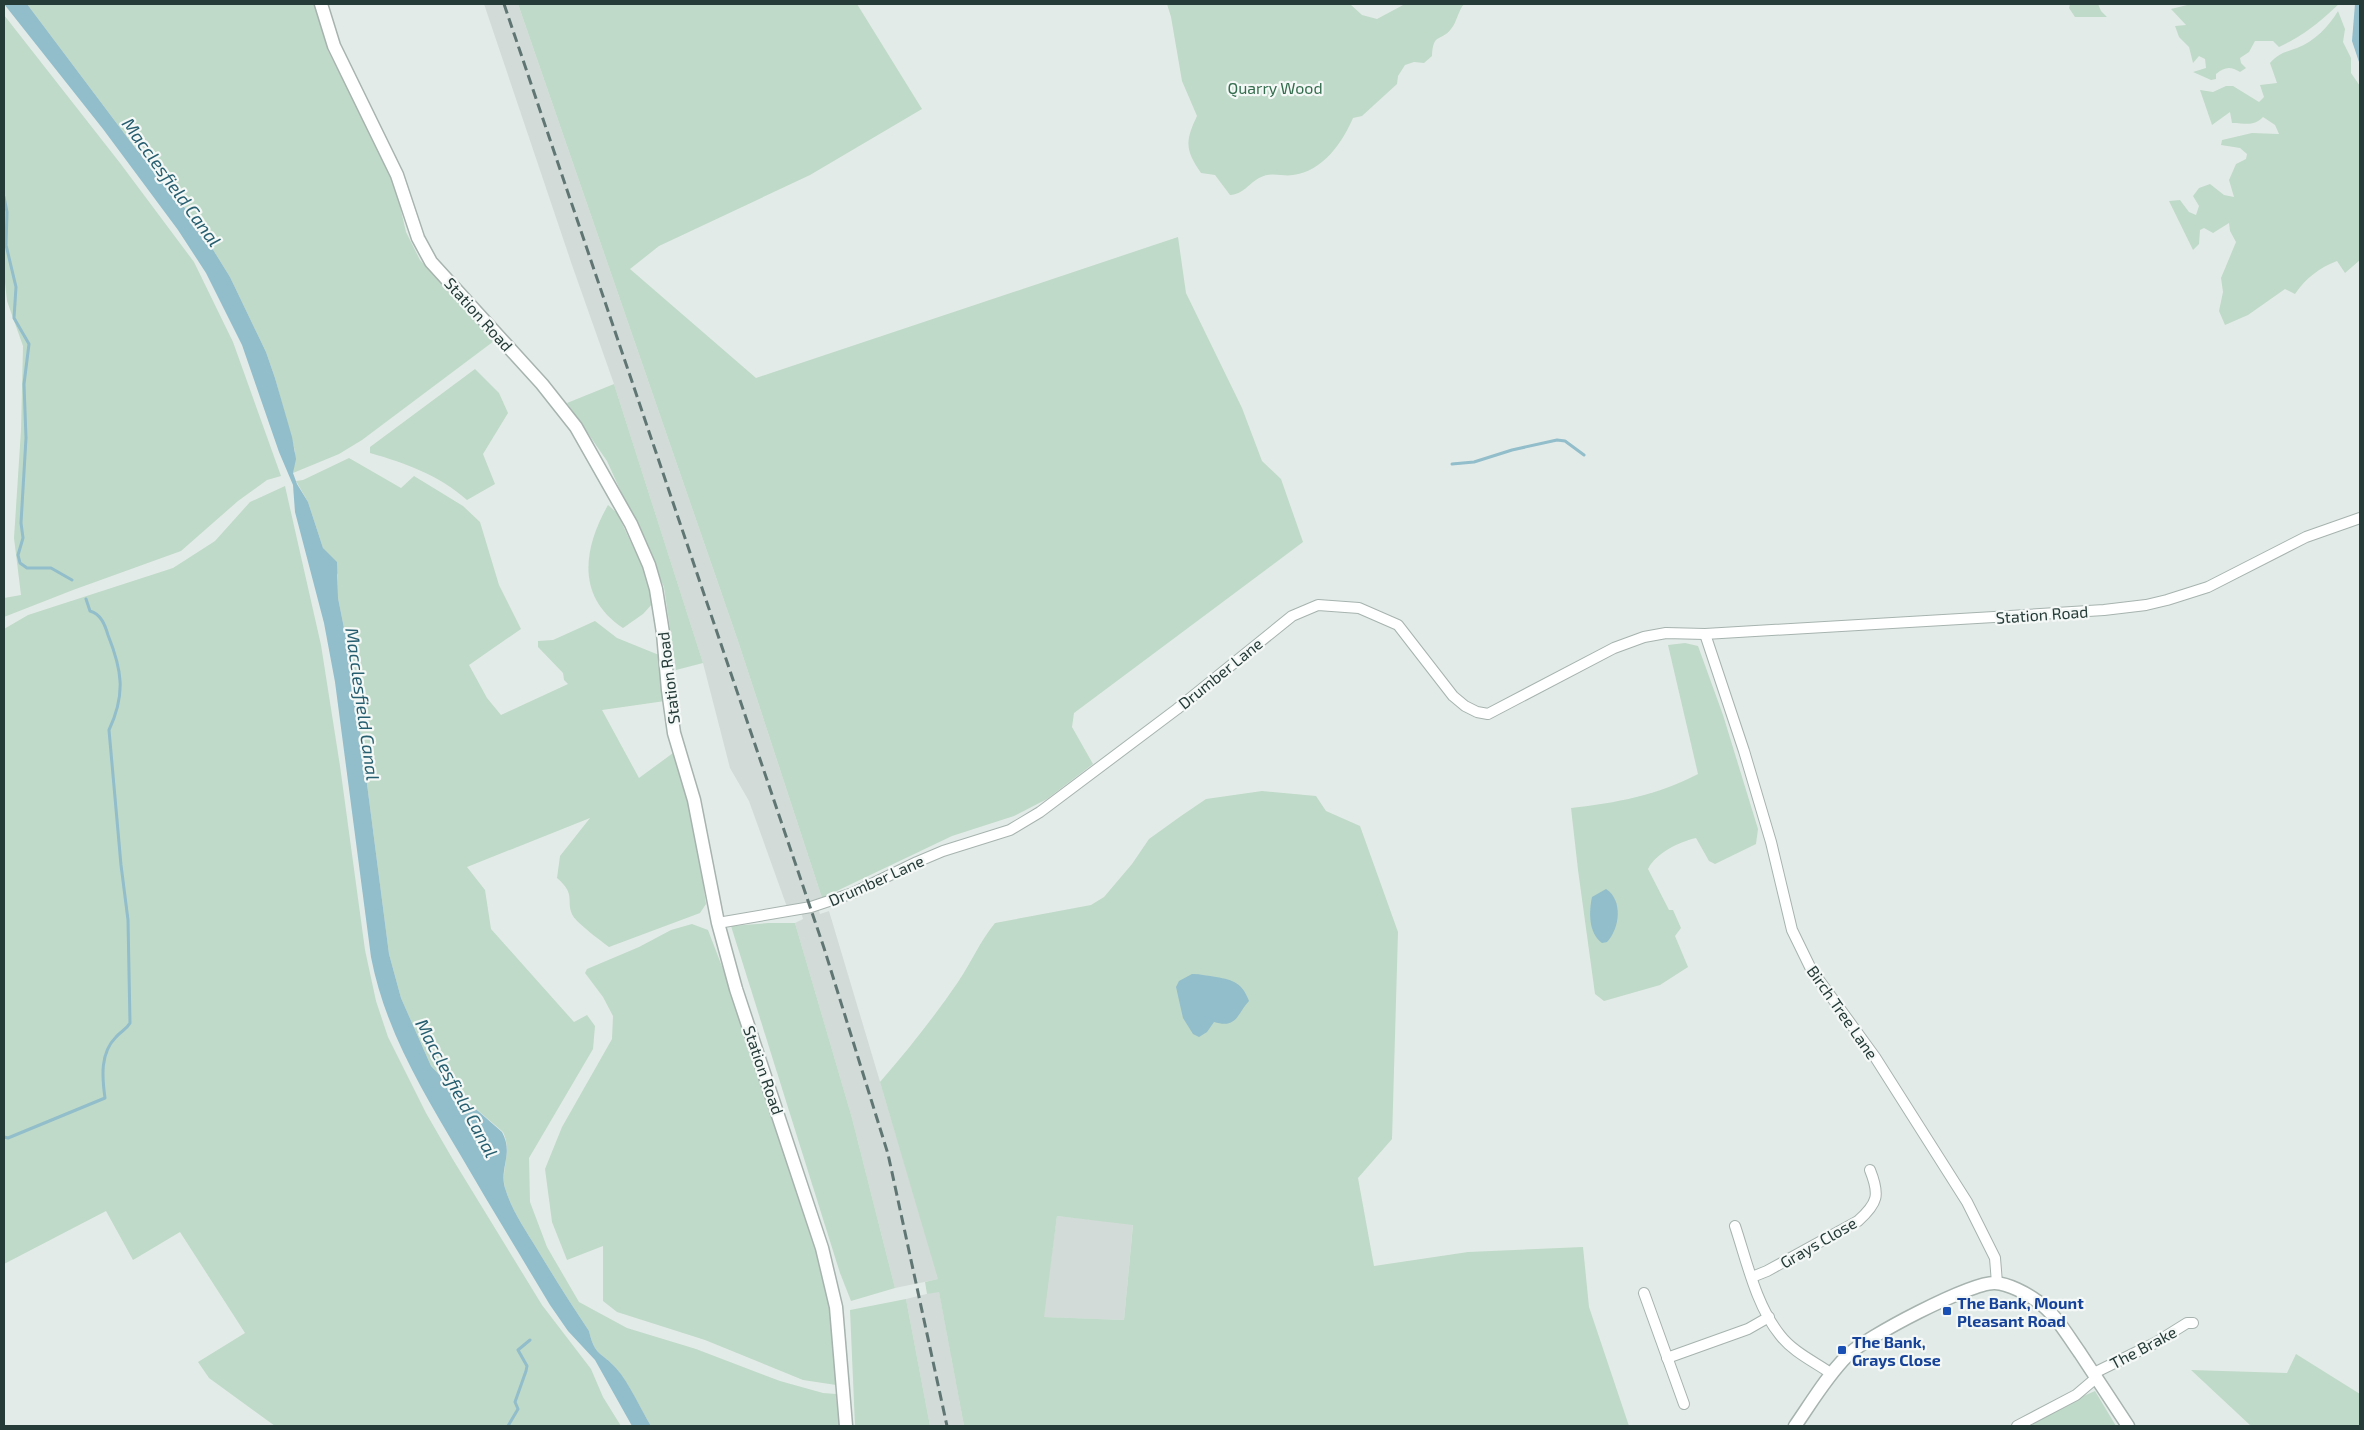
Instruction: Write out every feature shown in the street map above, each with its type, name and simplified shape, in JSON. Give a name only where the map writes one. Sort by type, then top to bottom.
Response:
[{"type":"street","name":"Station Road","points":[[321,4],[334,46],[396,175],[418,238],[431,262],[542,384],[576,427],[631,524],[649,565],[656,589],[663,633],[674,733],[694,800],[718,923],[736,989],[822,1248],[836,1307],[846,1426]]},
{"type":"street","name":"Station Road","points":[[1705,634],[2039,614],[2146,605],[2208,587],[2306,537],[2360,518]]},
{"type":"street","name":"Drumber Lane","points":[[718,923],[811,908],[854,893],[943,851],[1010,830],[1040,812],[1177,708],[1292,616],[1318,605],[1359,608],[1398,625],[1453,696],[1465,706],[1477,712],[1488,714],[1614,648],[1644,637],[1666,633],[1705,634]]},
{"type":"street","name":"Birch Tree Lane","points":[[1705,634],[1766,824],[1792,930],[1811,969],[1875,1056],[1967,1202],[1995,1258],[1997,1283]]},
{"type":"street","name":"Grays Close","points":[[1752,1276],[1767,1271],[1858,1221],[1867,1213],[1876,1198],[1877,1191],[1870,1170]]},
{"type":"street","points":[[1735,1226],[1758,1294],[1780,1335],[1790,1345],[1832,1374]]},
{"type":"street","points":[[1795,1426],[1847,1356],[1879,1333],[1963,1290],[1997,1283],[2015,1288],[2036,1300],[2058,1321],[2128,1426]]},
{"type":"street","points":[[1644,1292],[1684,1404]]},
{"type":"street","points":[[1667,1358],[1748,1329],[1769,1317]]},
{"type":"street","name":"The Brake","points":[[2017,1426],[2062,1402],[2095,1376],[2187,1323],[2192,1323]]},
{"type":"shaded area","points":[[484,4],[518,4],[738,641],[822,898],[815,900],[820,914],[829,911],[939,1279],[895,1288],[852,1118],[795,923],[803,919],[799,905],[787,907],[749,801],[730,768],[703,663],[614,384]]},
{"type":"shaded area","points":[[1057,1216],[1133,1224],[1124,1320],[1043,1317]]},
{"type":"shaded area","points":[[939,1291],[964,1426],[930,1426],[906,1299]]},
{"type":"green space","points":[[27,4],[317,4],[328,51],[396,189],[406,232],[420,260],[494,341],[362,440],[339,454],[293,473],[295,451],[275,378],[266,352],[230,277],[194,219],[133,145]]},
{"type":"green space","points":[[518,4],[857,4],[922,109],[810,175],[659,246],[630,269],[756,378],[1178,237],[1186,293],[1242,408],[1262,461],[1281,479],[1303,542],[1074,713],[1072,727],[1093,764],[1047,799],[1014,816],[952,836],[822,898],[738,641]]},
{"type":"green space","name":"Quarry Wood","points":[[1167,4],[1350,4],[1362,15],[1377,19],[1405,4],[1464,4],[1451,29],[1434,43],[1432,56],[1424,63],[1414,62],[1405,65],[1398,76],[1397,84],[1362,116],[1353,118],[1337,146],[1322,162],[1313,168],[1293,175],[1264,176],[1255,180],[1239,193],[1230,195],[1215,175],[1201,173],[1192,158],[1188,145],[1190,132],[1197,116],[1182,81]]},
{"type":"green space","points":[[2070,4],[2098,4],[2101,11],[2107,17],[2075,17],[2069,8]]},
{"type":"green space","points":[[2191,4],[2339,4],[2311,28],[2279,47],[2273,41],[2255,41],[2249,52],[2240,58],[2241,63],[2246,68],[2240,72],[2230,68],[2222,70],[2216,74],[2216,79],[2211,80],[2193,72],[2206,68],[2205,59],[2199,56],[2193,63],[2189,47],[2179,37],[2175,26],[2186,25],[2171,9]]},
{"type":"green space","points":[[2338,11],[2345,29],[2343,42],[2351,58],[2351,73],[2360,86],[2360,260],[2345,273],[2337,261],[2330,264],[2308,278],[2295,294],[2285,289],[2248,315],[2225,325],[2219,311],[2223,292],[2221,278],[2236,242],[2230,231],[2229,223],[2213,233],[2204,228],[2200,230],[2199,244],[2193,250],[2169,201],[2180,200],[2189,212],[2196,215],[2199,206],[2193,196],[2199,188],[2210,184],[2224,195],[2234,197],[2229,180],[2236,164],[2246,159],[2247,154],[2240,148],[2221,145],[2222,140],[2252,133],[2279,134],[2275,125],[2263,117],[2252,123],[2232,123],[2230,112],[2212,125],[2200,90],[2213,92],[2226,86],[2233,86],[2259,102],[2264,97],[2260,85],[2277,83],[2270,63],[2280,55],[2315,38],[2326,28]]},
{"type":"green space","points":[[4,15],[120,163],[194,262],[233,342],[281,476],[267,480],[238,501],[181,551],[4,617],[4,598],[21,595],[14,538],[21,430],[23,346],[7,301],[4,273]]},
{"type":"green space","points":[[475,369],[499,393],[508,413],[483,454],[495,484],[467,500],[445,484],[421,471],[370,453],[370,447]]},
{"type":"green space","points":[[614,384],[703,663],[676,670],[664,587],[607,461],[567,403]]},
{"type":"green space","points":[[349,458],[401,488],[414,476],[463,506],[480,522],[499,585],[521,629],[469,665],[487,698],[501,715],[568,684],[564,680],[563,673],[538,647],[538,641],[553,640],[595,621],[617,638],[659,655],[665,701],[602,710],[639,778],[673,753],[693,812],[706,904],[700,913],[609,947],[584,927],[573,916],[567,889],[557,878],[560,856],[590,818],[467,867],[485,890],[491,929],[574,1022],[587,1015],[595,1026],[593,1049],[529,1158],[530,1202],[547,1247],[579,1302],[627,1328],[696,1349],[780,1381],[823,1393],[836,1394],[839,1426],[651,1426],[616,1368],[596,1350],[589,1331],[515,1212],[505,1188],[504,1174],[507,1147],[503,1132],[453,1089],[431,1066],[401,998],[389,954],[352,668],[338,598],[338,575],[323,548],[308,502],[296,481],[303,480]]},
{"type":"green space","points":[[285,486],[321,645],[340,766],[365,950],[376,1001],[388,1037],[426,1113],[452,1158],[542,1305],[591,1369],[603,1397],[621,1426],[275,1426],[209,1378],[198,1362],[245,1333],[180,1232],[133,1260],[106,1211],[4,1264],[4,629],[28,615],[173,568],[215,541],[250,502]]},
{"type":"green space","points":[[608,505],[617,513],[652,587],[653,603],[643,614],[623,628],[608,616],[597,602],[591,587],[588,571],[593,538]]},
{"type":"green space","points":[[1685,643],[1698,646],[1723,715],[1758,829],[1756,844],[1715,864],[1709,861],[1696,838],[1675,845],[1656,858],[1648,869],[1669,910],[1673,910],[1681,928],[1675,936],[1688,967],[1660,985],[1604,1001],[1595,994],[1571,808],[1604,804],[1652,793],[1698,774],[1668,645]]},
{"type":"green space","points":[[1262,791],[1316,796],[1326,811],[1360,826],[1398,932],[1392,1139],[1358,1178],[1374,1266],[1468,1252],[1583,1247],[1589,1307],[1629,1426],[964,1426],[939,1292],[927,1294],[925,1282],[938,1279],[880,1082],[940,1008],[995,923],[1091,905],[1104,897],[1132,864],[1149,839],[1206,799]],"holes":[[[1057,1216],[1133,1225],[1124,1320],[1044,1317]]]},
{"type":"green space","points":[[795,923],[852,1118],[895,1288],[851,1301],[840,1273],[731,926]]},
{"type":"green space","points":[[692,924],[708,930],[744,1024],[814,1239],[830,1309],[836,1385],[803,1380],[705,1340],[617,1312],[603,1301],[603,1246],[567,1260],[552,1222],[545,1169],[562,1127],[612,1039],[613,1016],[603,997],[585,973],[587,969],[639,947],[671,930]]},
{"type":"green space","points":[[906,1299],[930,1426],[855,1426],[850,1310]]},
{"type":"green space","points":[[2296,1354],[2360,1394],[2360,1426],[2251,1426],[2191,1370],[2287,1373]]},
{"type":"green space","points":[[2095,1391],[2116,1426],[2015,1426]]},
{"type":"water","points":[[4,4],[27,4],[133,145],[194,219],[230,277],[266,352],[292,437],[296,459],[293,473],[297,484],[308,502],[323,548],[337,562],[338,598],[352,668],[389,954],[401,998],[431,1066],[453,1089],[502,1132],[507,1147],[504,1174],[505,1188],[515,1212],[589,1331],[596,1350],[621,1374],[651,1426],[632,1426],[595,1360],[568,1331],[550,1305],[433,1108],[407,1060],[386,1010],[377,984],[371,957],[335,682],[324,623],[295,512],[293,485],[279,452],[242,345],[206,273],[178,230],[103,129]]},
{"type":"water","points":[[2355,4],[2360,4],[2360,65],[2352,41]]},
{"type":"water","points":[[1606,889],[1615,900],[1618,914],[1615,929],[1607,942],[1602,943],[1594,934],[1590,909],[1592,897]]},
{"type":"water","points":[[1192,974],[1233,981],[1240,986],[1249,1001],[1232,1022],[1222,1024],[1214,1022],[1207,1032],[1199,1037],[1193,1034],[1183,1018],[1176,987],[1179,981]]},
{"type":"waterway","points":[[4,197],[7,212],[6,245],[16,287],[14,318],[29,344],[24,384],[26,438],[21,523],[23,538],[18,555],[20,563],[27,568],[51,568],[72,580]]},
{"type":"waterway","points":[[1452,464],[1474,462],[1512,450],[1557,440],[1565,441],[1584,455]]},
{"type":"waterway","points":[[4,1137],[8,1138],[105,1098],[103,1066],[107,1050],[116,1037],[130,1023],[128,920],[109,730],[118,705],[120,693],[119,671],[102,620],[94,612],[90,611],[86,599]]},
{"type":"waterway","points":[[508,1426],[518,1409],[515,1402],[527,1366],[518,1350],[530,1340]]},
{"type":"railway","points":[[504,4],[824,948],[888,1154],[947,1426]]},
{"type":"place","name":"The Bank, Mount Pleasant Road","points":[[1947,1311]]},
{"type":"place","name":"The Bank, Grays Close","points":[[1842,1350]]},
{"type":"water label","name":"Macclesfield Canal","points":[[172,182]]},
{"type":"water label","name":"Macclesfield Canal","points":[[363,704]]},
{"type":"water label","name":"Macclesfield Canal","points":[[457,1088]]}]
